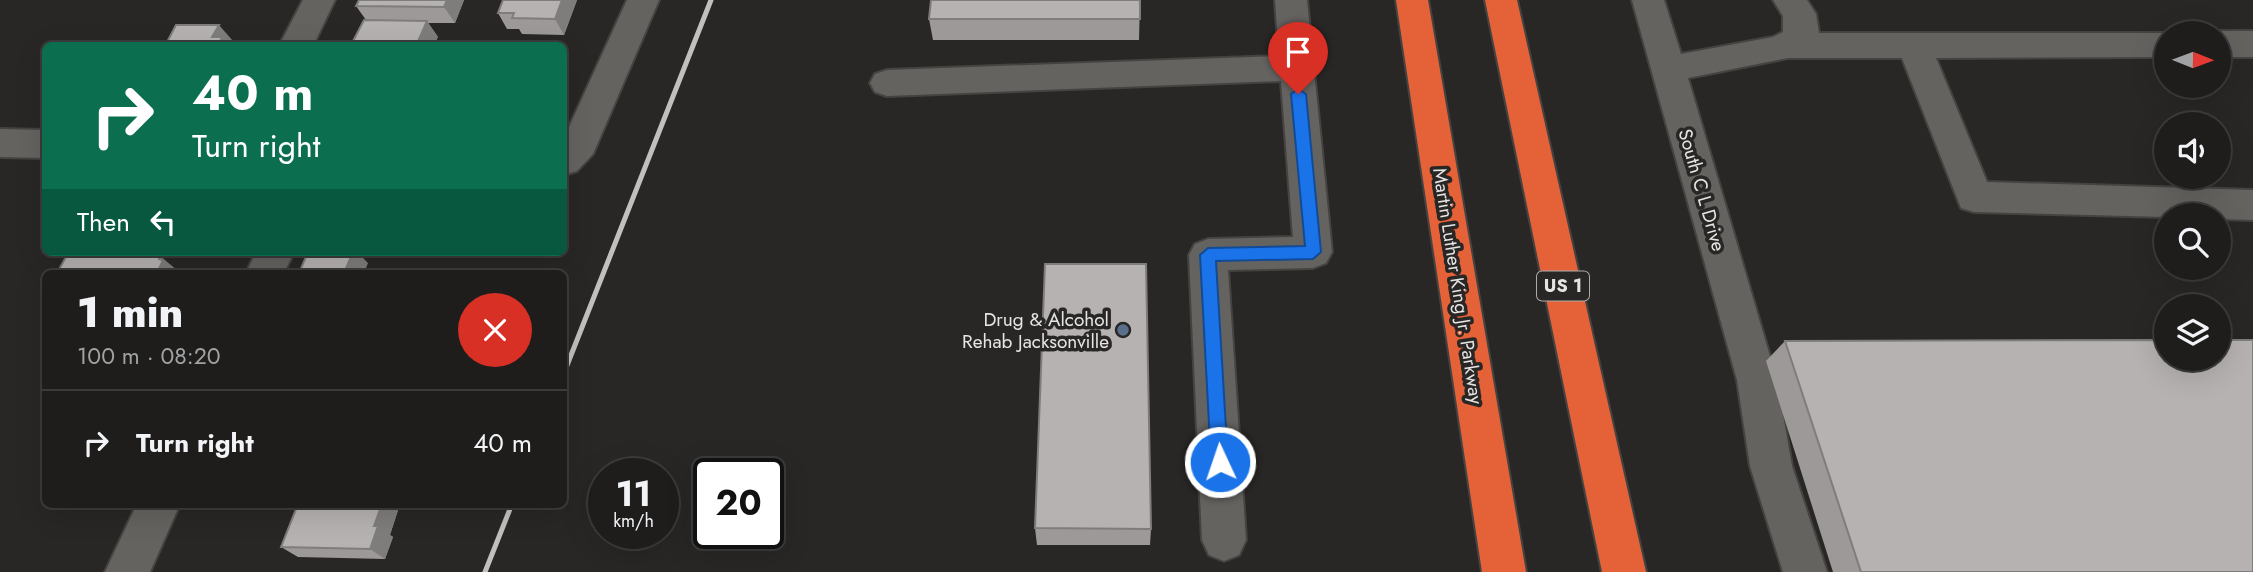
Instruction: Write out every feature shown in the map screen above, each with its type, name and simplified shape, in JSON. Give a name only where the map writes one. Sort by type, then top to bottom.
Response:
[{"type":"highway","name":"Martin Luther King Jr. Parkway","points":[[1412,0],[1504,572]]},
{"type":"highway","name":"US 1","points":[[1501,0],[1624,572]]},
{"type":"street","points":[[298,42],[319,0]]},
{"type":"street","points":[[567,157],[580,144],[643,0]]},
{"type":"street","points":[[1224,540],[1208,255],[1313,252],[1291,0]]},
{"type":"street","name":"South C L Drive","points":[[1648,0],[1757,380],[1771,466],[1805,572]]},
{"type":"street","points":[[1789,0],[1798,14],[1802,36],[1790,46]]},
{"type":"street","points":[[1914,44],[1974,197],[2253,205]]},
{"type":"street","points":[[1668,70],[1741,54],[1771,52],[1790,46],[2154,44]]},
{"type":"street","points":[[2231,44],[2253,44]]},
{"type":"street","points":[[887,83],[1296,68]]},
{"type":"street","points":[[0,143],[42,144]]},
{"type":"street","points":[[127,572],[157,508]]},
{"type":"building","points":[[359,0],[447,0],[444,7],[356,6]]},
{"type":"building","points":[[503,0],[562,0],[555,19],[512,18],[514,13],[498,13]]},
{"type":"building","points":[[931,0],[1140,0],[1140,19],[929,19]]},
{"type":"building","points":[[364,20],[427,21],[418,42],[353,42]]},
{"type":"building","points":[[176,25],[219,25],[212,37],[222,37],[220,42],[167,42]]},
{"type":"building","points":[[160,256],[159,259],[163,260],[158,270],[59,270],[66,257]]},
{"type":"building","points":[[306,256],[351,256],[345,270],[300,270]]},
{"type":"building","points":[[1045,264],[1146,264],[1151,529],[1035,528]]},
{"type":"building","points":[[2154,340],[2154,371],[2231,371],[2231,340],[2253,340],[2253,572],[1861,572],[1785,341]]},
{"type":"building","points":[[296,508],[381,508],[370,549],[281,547]]},
{"type":"railway","points":[[567,365],[711,0]]},
{"type":"railway","points":[[485,572],[510,508]]},
{"type":"place","name":"Drug & Alcohol Rehab Jacksonville","points":[[1123,330]]},
{"type":"route","points":[[1220,462],[1208,255],[1313,252],[1298,94]]}]
